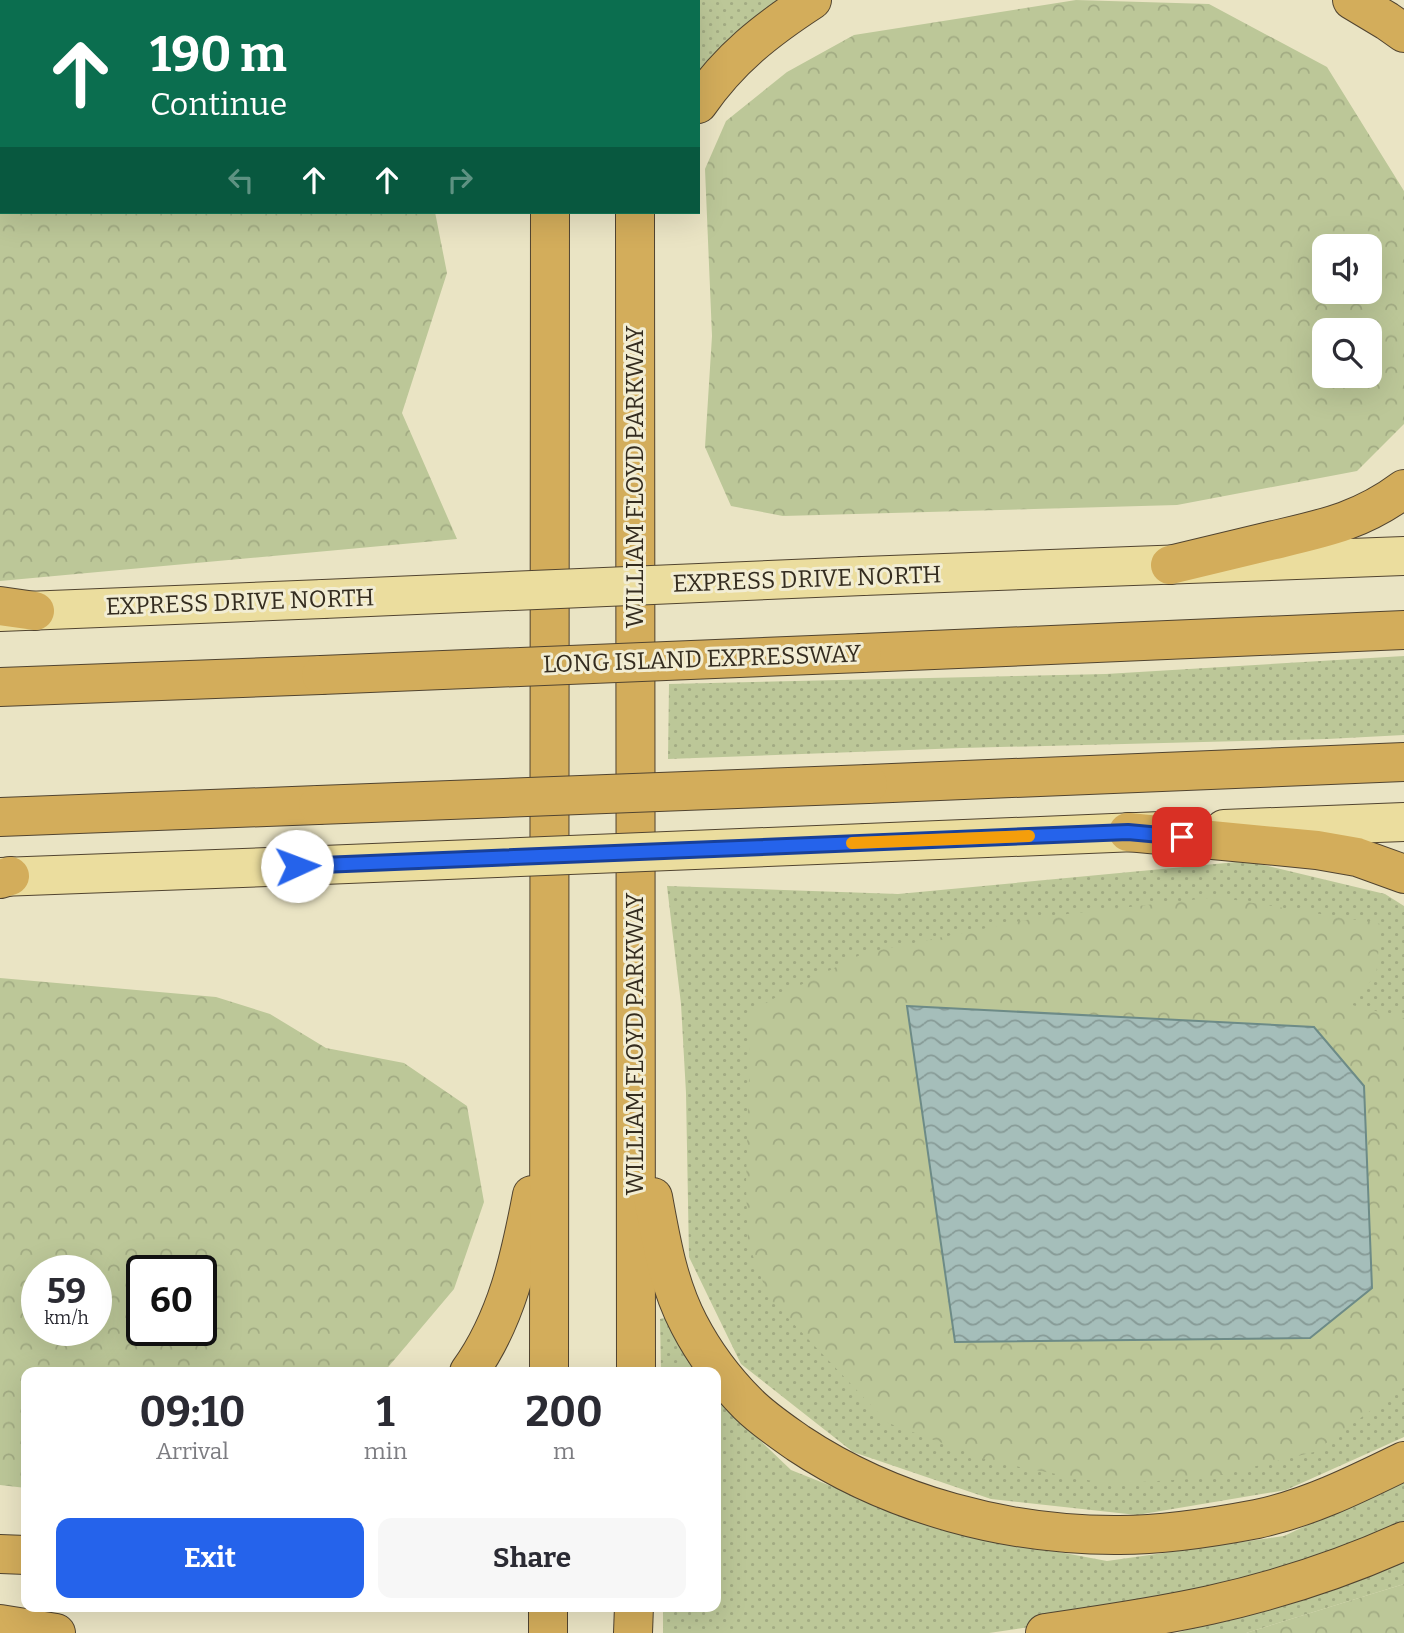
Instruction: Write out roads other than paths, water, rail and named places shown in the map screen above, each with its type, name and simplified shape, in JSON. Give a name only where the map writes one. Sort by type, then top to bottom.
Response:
[{"type":"highway","points":[[700,101],[729,65],[752,42],[812,0]]},
{"type":"highway","points":[[1352,0],[1404,33]]},
{"type":"highway","points":[[525,214],[550,361]]},
{"type":"highway","points":[[549,1367],[550,214]]},
{"type":"highway","name":"WILLIAM FLOYD PARKWAY","points":[[635,214],[636,1367]]},
{"type":"highway","points":[[635,371],[656,214]]},
{"type":"highway","points":[[1170,565],[1326,529],[1359,517],[1404,489]]},
{"type":"highway","name":"LONG ISLAND EXPRESSWAY","points":[[0,687],[1404,630]]},
{"type":"highway","points":[[0,817],[1404,762]]},
{"type":"highway","points":[[1128,832],[1317,850],[1357,857],[1404,874]]},
{"type":"highway","points":[[635,1103],[666,1262],[674,1290],[688,1323],[716,1367]]},
{"type":"highway","points":[[472,1367],[491,1338],[514,1278],[549,1114]]},
{"type":"highway","points":[[721,1374],[750,1406],[815,1454],[905,1496],[978,1519],[1024,1528],[1121,1535],[1165,1532],[1258,1518],[1311,1503],[1404,1461]]},
{"type":"highway","points":[[1045,1633],[1164,1614],[1258,1593],[1347,1565],[1404,1541]]},
{"type":"highway","points":[[0,1554],[21,1555]]},
{"type":"highway","points":[[548,1612],[548,1633]]},
{"type":"highway","points":[[633,1633],[634,1612]]},
{"type":"highway","points":[[0,1625],[56,1633]]},
{"type":"main road","name":"EXPRESS DRIVE NORTH","points":[[12,610],[1404,556]]},
{"type":"main road","points":[[3,877],[1404,822]]},
{"type":"water","points":[[907,1006],[1314,1027],[1364,1086],[1372,1288],[1310,1338],[955,1342]]}]
